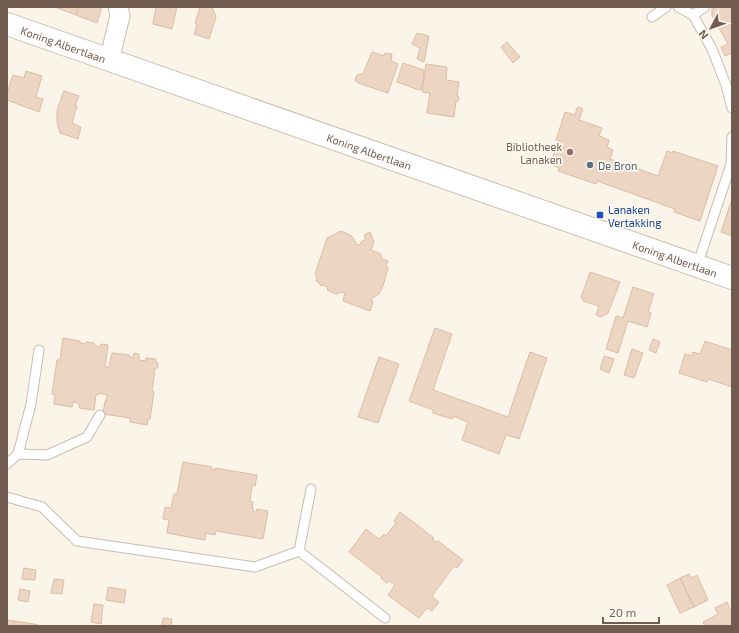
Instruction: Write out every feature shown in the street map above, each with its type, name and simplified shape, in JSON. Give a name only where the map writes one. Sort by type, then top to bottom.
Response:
[{"type":"street","points":[[109,61],[120,16],[118,7]]},
{"type":"street","name":"Koning Albertlaan","points":[[7,24],[732,278]]},
{"type":"lane","points":[[652,17],[666,7]]},
{"type":"lane","points":[[678,7],[693,15],[712,49],[726,85],[732,108]]},
{"type":"lane","points":[[693,15],[705,7]]},
{"type":"lane","points":[[697,266],[731,164],[732,137]]},
{"type":"lane","points":[[7,464],[18,454],[31,404],[39,350]]},
{"type":"lane","points":[[18,454],[47,455],[87,437],[100,415]]},
{"type":"lane","points":[[299,551],[311,489]]},
{"type":"lane","points":[[7,497],[42,507],[77,540],[255,567],[299,551]]},
{"type":"lane","points":[[299,551],[385,618]]},
{"type":"building","points":[[55,7],[78,7],[76,15]]},
{"type":"building","points":[[78,7],[102,7],[97,23],[76,15]]},
{"type":"building","points":[[156,7],[177,7],[172,29],[153,24]]},
{"type":"building","points":[[196,7],[212,7],[216,17],[209,39],[194,34],[197,24],[195,23],[200,8]]},
{"type":"building","points":[[712,7],[729,7],[732,11],[732,53],[725,56],[721,47],[728,44],[712,16]]},
{"type":"building","points":[[417,33],[429,36],[424,62],[417,59],[420,48],[412,44]]},
{"type":"building","points":[[507,42],[520,57],[513,63],[501,47]]},
{"type":"building","points":[[372,52],[384,56],[385,53],[392,54],[391,61],[398,64],[388,93],[358,83],[355,80],[357,75],[363,74]]},
{"type":"building","points":[[403,63],[424,70],[422,89],[419,90],[397,82]]},
{"type":"building","points":[[426,64],[447,67],[446,80],[459,82],[457,96],[459,97],[458,101],[456,101],[454,117],[427,113],[430,93],[422,92]]},
{"type":"building","points":[[26,71],[42,76],[36,97],[43,99],[39,112],[7,100],[7,93],[13,75],[24,78]]},
{"type":"building","points":[[64,91],[79,96],[75,106],[77,106],[72,123],[81,127],[78,139],[60,133],[57,122],[57,110]]},
{"type":"building","name":"De Bron","points":[[579,107],[583,109],[579,120],[602,128],[599,136],[609,140],[607,147],[613,150],[610,159],[658,176],[667,151],[673,153],[673,151],[718,166],[700,221],[674,212],[675,209],[597,181],[596,184],[558,171],[559,168],[550,164],[559,141],[556,140],[565,112],[575,115],[577,108]]},
{"type":"building","points":[[732,199],[732,236],[721,232]]},
{"type":"building","points":[[341,231],[352,236],[357,245],[361,244],[361,242],[366,239],[364,235],[370,232],[374,242],[371,250],[381,254],[382,259],[388,261],[386,266],[388,268],[383,286],[379,294],[371,299],[373,302],[370,311],[343,301],[345,293],[342,292],[336,294],[327,290],[328,287],[323,285],[321,286],[316,281],[317,277],[315,274],[327,238]]},
{"type":"building","points":[[590,272],[620,282],[608,313],[601,317],[596,315],[599,306],[583,301],[584,299],[581,298]]},
{"type":"building","points":[[633,287],[654,294],[648,312],[651,313],[647,327],[628,321],[618,353],[606,349],[616,316],[623,318]]},
{"type":"building","points":[[435,328],[452,334],[433,390],[508,417],[530,352],[547,358],[519,439],[506,435],[499,454],[462,440],[468,422],[453,416],[452,419],[433,413],[433,410],[409,401]]},
{"type":"building","points":[[63,338],[80,341],[80,343],[85,344],[86,342],[94,343],[96,346],[100,347],[101,344],[108,345],[105,367],[109,367],[112,353],[129,355],[129,357],[133,358],[134,353],[139,354],[139,360],[146,361],[146,358],[156,359],[158,368],[155,368],[152,391],[154,392],[150,419],[148,419],[147,425],[130,422],[130,418],[103,414],[107,395],[99,393],[96,395],[94,410],[79,408],[79,403],[73,402],[72,407],[54,404],[55,395],[52,394],[57,360],[60,360]]},
{"type":"building","points":[[653,339],[660,342],[656,353],[649,350]]},
{"type":"building","points":[[705,341],[732,350],[732,387],[708,379],[707,382],[679,373],[685,354],[692,356],[693,352],[700,354]]},
{"type":"building","points":[[632,349],[643,353],[634,378],[624,375]]},
{"type":"building","points":[[604,356],[614,359],[609,373],[600,369]]},
{"type":"building","points":[[379,357],[399,364],[378,423],[358,417]]},
{"type":"building","points":[[183,462],[212,467],[211,469],[215,470],[215,468],[257,475],[255,486],[252,485],[250,501],[253,502],[253,512],[256,512],[257,509],[268,511],[263,539],[216,531],[215,535],[206,533],[205,540],[167,533],[169,520],[163,519],[165,507],[171,508],[174,494],[177,494]]},
{"type":"building","points":[[400,512],[434,538],[432,540],[436,542],[438,541],[463,560],[457,568],[454,566],[432,596],[439,602],[432,611],[427,608],[419,618],[388,595],[395,585],[389,581],[387,583],[381,578],[382,577],[349,552],[366,529],[379,539],[384,534],[386,536],[396,523],[394,521]]},
{"type":"building","points":[[24,568],[36,570],[35,580],[22,579]]},
{"type":"building","points":[[689,574],[691,578],[697,575],[708,600],[694,607],[680,578]]},
{"type":"building","points":[[680,578],[694,607],[680,613],[667,585]]},
{"type":"building","points":[[54,579],[64,580],[62,594],[51,593]]},
{"type":"building","points":[[108,587],[126,590],[124,603],[106,600]]},
{"type":"building","points":[[20,589],[30,591],[28,602],[18,600]]},
{"type":"building","points":[[727,602],[732,613],[732,626],[705,626],[703,622],[718,614],[715,608]]},
{"type":"building","points":[[94,604],[103,605],[101,624],[91,622]]},
{"type":"building","points":[[163,618],[172,619],[171,626],[162,626]]},
{"type":"building","points":[[7,620],[14,621],[14,626],[7,626]]},
{"type":"building","points":[[14,621],[34,624],[42,626],[14,626]]},
{"type":"place","name":"Bibliotheek Lanaken","points":[[570,152]]},
{"type":"place","name":"De Bron","points":[[590,165]]},
{"type":"place","name":"Lanaken Vertakking","points":[[600,215]]}]
